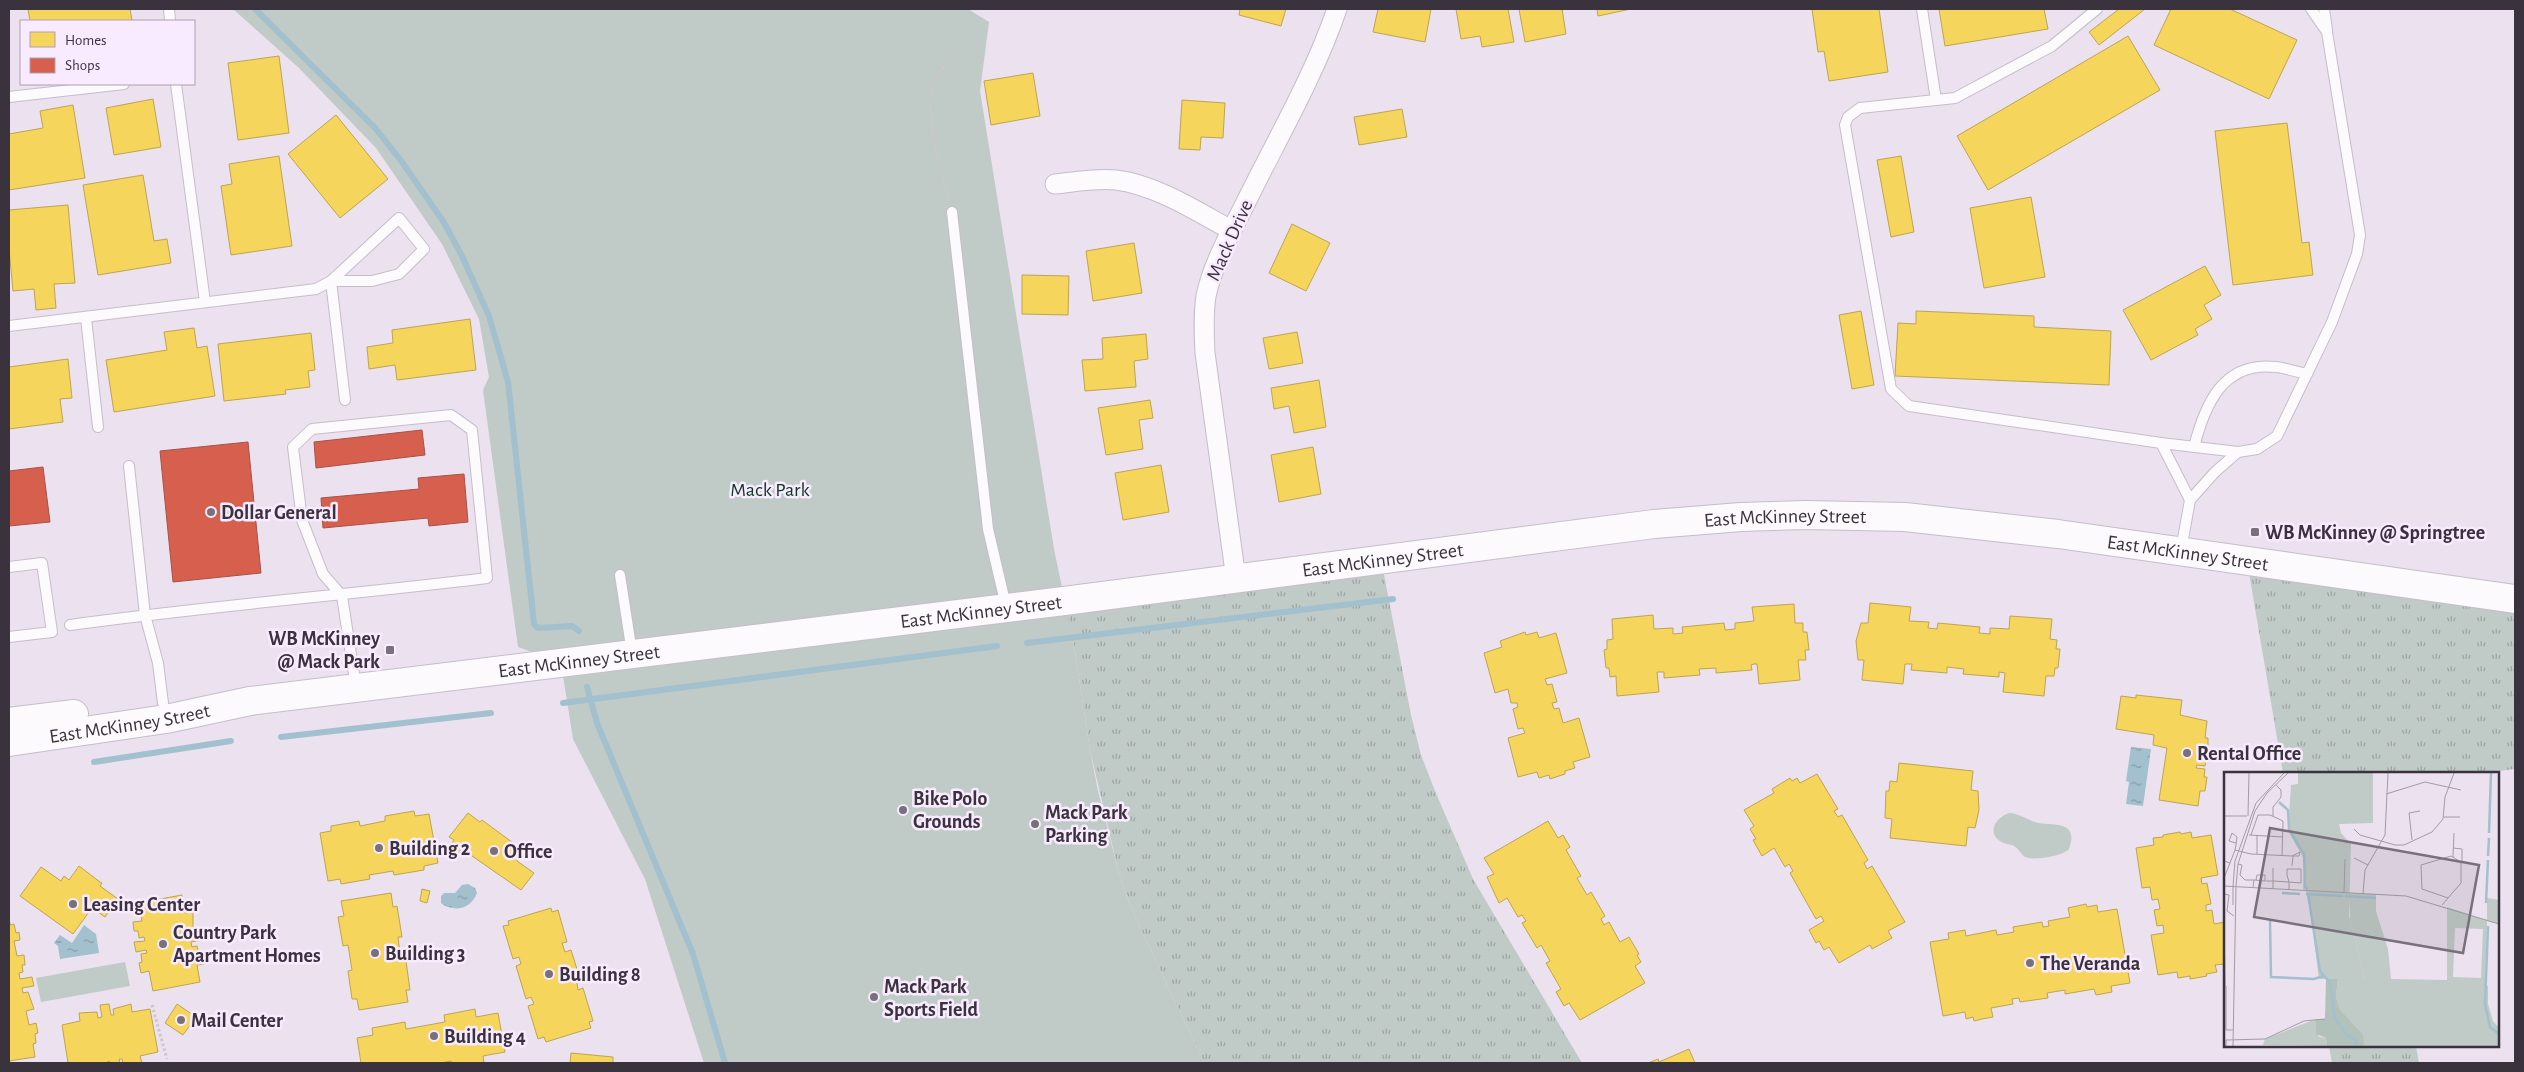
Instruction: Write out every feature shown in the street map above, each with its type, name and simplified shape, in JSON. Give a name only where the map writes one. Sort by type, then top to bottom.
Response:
[{"type":"main road","name":"East McKinney Street","points":[[9,722],[163,703],[250,700],[1007,608],[1654,524],[1740,517],[1866,515],[1962,522],[2515,599]]},
{"type":"main road","name":"East McKinney Street","points":[[9,742],[166,719],[250,700]]},
{"type":"street","name":"Mack Drive","points":[[1236,579],[1206,363],[1203,323],[1212,275],[1231,230],[1316,60],[1337,9]]},
{"type":"street","points":[[1054,184],[1099,180],[1135,184],[1231,230]]},
{"type":"lane","points":[[1922,9],[1936,100]]},
{"type":"lane","points":[[2097,9],[2052,46],[1955,98],[1860,108],[1848,117],[1845,124],[1891,389],[1909,406],[2161,443],[2238,452],[2257,450],[2277,436],[2332,322],[2357,254],[2360,235],[2324,9]]},
{"type":"lane","points":[[2311,9],[2328,32]]},
{"type":"lane","points":[[9,97],[115,85]]},
{"type":"lane","points":[[176,85],[205,302]]},
{"type":"lane","points":[[952,212],[988,529],[1007,608]]},
{"type":"lane","points":[[9,326],[316,289],[331,281],[400,218],[424,249],[399,274],[372,281],[331,281]]},
{"type":"lane","points":[[331,281],[345,400]]},
{"type":"lane","points":[[86,318],[98,427]]},
{"type":"lane","points":[[2194,447],[2201,420],[2212,396],[2229,377],[2249,368],[2276,366],[2307,374]]},
{"type":"lane","points":[[70,626],[145,615],[342,596],[487,578],[472,430],[451,415],[312,430],[294,448],[302,520],[323,574],[342,596],[356,687]]},
{"type":"lane","points":[[2161,443],[2190,500]]},
{"type":"lane","points":[[2181,553],[2190,500],[2215,472],[2238,452]]},
{"type":"lane","points":[[129,466],[145,615],[158,663],[163,703]]},
{"type":"lane","points":[[9,567],[42,563],[52,632],[9,637]]},
{"type":"lane","points":[[620,575],[632,654]]},
{"type":"path","points":[[952,212],[939,162],[932,110],[932,88],[939,73],[954,54]]},
{"type":"path","points":[[152,1005],[167,1059]]},
{"type":"green space","name":"Mack Park","points":[[233,9],[968,9],[989,22],[980,91],[1054,549],[1074,645],[1098,791],[1119,874],[1132,910],[1204,1063],[704,1063],[645,879],[573,739],[561,663],[518,647],[483,390],[489,377],[479,319],[442,244],[376,148],[299,68]]},
{"type":"green space","points":[[1381,559],[1411,715],[1421,755],[1435,791],[1473,879],[1582,1063],[1204,1063],[1132,910],[1119,874],[1090,750],[1074,645],[1064,601]]},
{"type":"green space","points":[[2247,561],[2515,599],[2515,769],[2490,772],[2283,772]]},
{"type":"green space","points":[[2009,813],[2035,822],[2067,828],[2071,839],[2069,849],[2061,854],[2048,857],[2025,857],[2014,846],[2000,841],[1994,833],[1997,821]]},
{"type":"green space","points":[[125,962],[130,986],[41,1002],[36,978]]},
{"type":"green space","points":[[2329,1047],[2416,1047],[2419,1063],[2332,1063]]},
{"type":"water","points":[[2131,747],[2151,749],[2143,806],[2126,804],[2129,782],[2126,781]]},
{"type":"water","points":[[468,884],[475,888],[477,893],[471,903],[462,908],[451,908],[441,903],[441,896],[444,893],[455,893],[462,885]]},
{"type":"water","points":[[84,925],[96,934],[99,953],[60,959],[58,946],[54,943],[60,935],[72,943]]},
{"type":"building: Homes","points":[[28,9],[130,9],[132,20],[30,20]]},
{"type":"building: Homes","points":[[1240,9],[1286,9],[1281,26],[1239,15]]},
{"type":"building: Homes","points":[[1378,9],[1431,9],[1425,42],[1373,32]]},
{"type":"building: Homes","points":[[1456,9],[1508,9],[1514,42],[1482,47],[1480,36],[1461,39]]},
{"type":"building: Homes","points":[[1519,9],[1562,9],[1566,34],[1525,42]]},
{"type":"building: Homes","points":[[1597,9],[1631,9],[1598,16]]},
{"type":"building: Homes","points":[[1812,9],[1879,9],[1888,72],[1829,81],[1824,51],[1818,52]]},
{"type":"building: Homes","points":[[1939,9],[2044,9],[2048,29],[1945,46]]},
{"type":"building: Homes","points":[[2119,9],[2145,9],[2099,45],[2089,32]]},
{"type":"building: Homes","points":[[2171,9],[2230,9],[2297,40],[2269,99],[2154,45]]},
{"type":"building: Homes","points":[[2128,36],[2160,90],[1988,190],[1957,136]]},
{"type":"building: Homes","points":[[279,56],[289,133],[238,140],[228,63]]},
{"type":"building: Homes","points":[[1033,73],[1040,116],[991,125],[984,81]]},
{"type":"building: Homes","points":[[153,99],[161,147],[114,155],[106,108]]},
{"type":"building: Homes","points":[[1182,100],[1225,103],[1223,138],[1201,137],[1200,150],[1179,149]]},
{"type":"building: Homes","points":[[73,105],[85,178],[9,190],[9,134],[43,128],[40,111]]},
{"type":"building: Homes","points":[[1402,109],[1407,137],[1359,145],[1354,117]]},
{"type":"building: Homes","points":[[336,115],[388,179],[340,218],[288,154]]},
{"type":"building: Homes","points":[[2287,123],[2302,243],[2309,242],[2313,275],[2233,285],[2215,131]]},
{"type":"building: Homes","points":[[279,156],[292,246],[231,255],[221,186],[232,184],[229,164]]},
{"type":"building: Homes","points":[[1901,156],[1914,232],[1891,237],[1877,160]]},
{"type":"building: Homes","points":[[143,175],[154,241],[167,239],[171,263],[98,275],[83,185]]},
{"type":"building: Homes","points":[[2031,197],[2045,277],[1984,288],[1970,208]]},
{"type":"building: Homes","points":[[68,205],[75,283],[54,284],[56,308],[36,310],[34,289],[13,291],[9,248],[9,210]]},
{"type":"building: Homes","points":[[1292,224],[1330,243],[1306,291],[1269,273]]},
{"type":"building: Homes","points":[[1134,243],[1142,293],[1093,301],[1086,251]]},
{"type":"building: Homes","points":[[2205,266],[2221,295],[2204,305],[2212,319],[2195,329],[2198,335],[2151,360],[2123,310]]},
{"type":"building: Homes","points":[[1022,275],[1069,276],[1068,315],[1022,314]]},
{"type":"building: Homes","points":[[1861,311],[1874,385],[1852,389],[1839,315]]},
{"type":"building: Homes","points":[[1916,311],[2034,316],[2034,327],[2111,331],[2109,385],[1895,376],[1898,323],[1916,324]]},
{"type":"building: Homes","points":[[470,319],[476,370],[397,380],[395,365],[369,369],[367,347],[393,343],[392,330]]},
{"type":"building: Homes","points":[[194,328],[197,348],[207,346],[215,396],[114,412],[106,360],[167,350],[164,332]]},
{"type":"building: Homes","points":[[1297,332],[1303,363],[1269,369],[1263,338]]},
{"type":"building: Homes","points":[[311,333],[315,370],[308,371],[310,387],[285,390],[286,394],[224,401],[218,344]]},
{"type":"building: Homes","points":[[1146,334],[1148,359],[1134,361],[1136,387],[1085,391],[1082,360],[1103,359],[1102,338]]},
{"type":"building: Homes","points":[[68,359],[72,398],[60,399],[63,422],[9,429],[9,367]]},
{"type":"building: Homes","points":[[1319,380],[1326,427],[1294,433],[1289,406],[1274,409],[1271,388]]},
{"type":"building: Homes","points":[[1150,400],[1153,418],[1139,420],[1143,449],[1106,455],[1098,408]]},
{"type":"building: Homes","points":[[1313,447],[1321,494],[1279,502],[1271,455]]},
{"type":"building: Homes","points":[[1161,465],[1169,512],[1123,520],[1115,473]]},
{"type":"building: Homes","points":[[1870,603],[1911,607],[1909,621],[1929,622],[1928,628],[1937,629],[1938,623],[1980,627],[1979,633],[1990,634],[1990,628],[2009,629],[2010,616],[2052,619],[2050,639],[2057,640],[2056,649],[2060,649],[2058,668],[2055,668],[2054,676],[2046,676],[2044,696],[2003,692],[2005,673],[1999,672],[1999,677],[1963,674],[1964,669],[1947,667],[1947,673],[1911,670],[1912,664],[1905,664],[1903,684],[1862,680],[1864,660],[1858,660],[1856,641],[1861,623],[1868,623]]},
{"type":"building: Homes","points":[[1794,604],[1795,623],[1803,623],[1803,632],[1807,632],[1809,650],[1805,650],[1806,660],[1798,660],[1800,680],[1759,684],[1757,664],[1751,665],[1752,670],[1716,673],[1716,668],[1699,669],[1700,675],[1664,678],[1664,672],[1657,672],[1659,692],[1617,696],[1616,676],[1610,677],[1609,668],[1606,668],[1604,650],[1607,649],[1607,640],[1613,639],[1612,619],[1653,615],[1654,629],[1673,628],[1673,634],[1683,633],[1682,627],[1724,623],[1725,630],[1735,629],[1735,623],[1754,621],[1752,607]]},
{"type":"building: Homes","points":[[1525,632],[1526,635],[1537,632],[1539,638],[1556,633],[1567,673],[1545,679],[1547,685],[1552,684],[1557,702],[1552,703],[1554,709],[1559,708],[1563,723],[1579,718],[1590,757],[1573,762],[1575,768],[1550,779],[1549,775],[1539,778],[1537,772],[1518,777],[1508,738],[1525,733],[1523,728],[1518,729],[1513,709],[1518,707],[1517,703],[1511,703],[1508,689],[1495,693],[1484,653],[1502,647],[1500,641]]},
{"type":"building: Homes","name":"Rental Office","points":[[2136,695],[2182,700],[2180,715],[2207,721],[2205,738],[2208,738],[2208,747],[2205,766],[2197,765],[2196,768],[2205,769],[2204,777],[2207,777],[2205,791],[2200,791],[2198,806],[2159,800],[2167,748],[2153,745],[2154,735],[2116,729],[2121,696],[2136,698]]},
{"type":"building: Homes","points":[[1899,763],[1973,771],[1971,790],[1978,791],[1979,810],[1975,828],[1968,827],[1966,846],[1890,838],[1892,819],[1885,818],[1886,791],[1889,791],[1890,781],[1897,782]]},
{"type":"building: Homes","points":[[1817,774],[1838,809],[1834,811],[1838,817],[1842,815],[1868,860],[1864,863],[1867,869],[1872,866],[1905,922],[1888,931],[1892,938],[1872,949],[1870,945],[1839,963],[1829,947],[1824,950],[1819,941],[1816,943],[1809,930],[1824,921],[1821,916],[1816,919],[1790,873],[1793,871],[1789,864],[1785,867],[1774,848],[1762,856],[1753,840],[1756,839],[1750,829],[1754,826],[1744,810],[1774,793],[1772,789],[1790,778],[1792,781],[1797,778],[1800,783]]},
{"type":"building: Homes","name":"Building 2","points":[[414,811],[415,816],[429,814],[438,863],[424,866],[424,870],[394,875],[393,871],[369,875],[370,879],[341,884],[340,879],[328,881],[320,833],[331,831],[331,826],[359,821],[360,826],[385,821],[385,816]]},
{"type":"building: Homes","name":"Office","points":[[468,813],[480,822],[482,820],[524,851],[517,861],[534,873],[521,890],[462,849],[457,855],[448,848],[454,840],[449,837]]},
{"type":"building: Homes","points":[[1548,821],[1558,838],[1563,835],[1570,847],[1566,850],[1581,876],[1577,878],[1587,895],[1591,892],[1605,916],[1601,919],[1604,925],[1609,922],[1620,942],[1629,937],[1639,954],[1637,955],[1641,962],[1635,966],[1645,983],[1580,1020],[1569,1003],[1564,1006],[1556,992],[1561,989],[1546,963],[1550,961],[1541,945],[1537,948],[1522,923],[1526,921],[1522,915],[1518,917],[1507,898],[1499,903],[1487,877],[1494,874],[1484,858]]},
{"type":"building: Homes","name":"The Veranda","points":[[2191,832],[2192,838],[2211,835],[2218,875],[2201,878],[2202,884],[2207,883],[2211,904],[2206,905],[2206,911],[2212,910],[2214,924],[2224,922],[2224,964],[2215,965],[2217,972],[2206,974],[2207,976],[2190,979],[2190,976],[2178,978],[2177,972],[2158,975],[2151,935],[2164,933],[2163,925],[2157,926],[2154,910],[2160,909],[2158,899],[2152,900],[2150,887],[2142,888],[2136,848],[2154,845],[2153,838],[2163,837],[2163,835]]},
{"type":"building: Homes","name":"Leasing Center","points":[[79,866],[102,883],[100,886],[118,899],[105,917],[92,908],[73,934],[20,896],[41,867],[61,881],[64,876],[69,880]]},
{"type":"building: Homes","points":[[422,889],[430,891],[427,903],[420,901]]},
{"type":"building: Homes","name":"Building 3","points":[[391,893],[393,907],[397,906],[402,937],[398,937],[401,961],[406,961],[410,990],[406,990],[408,1002],[359,1010],[357,999],[352,999],[348,971],[352,970],[348,945],[343,946],[338,917],[344,916],[341,901]]},
{"type":"building: Homes","name":"Country Park Apartment Homes","points":[[182,895],[185,913],[193,912],[193,929],[189,929],[190,933],[201,931],[203,940],[191,942],[192,947],[197,946],[199,954],[202,953],[204,964],[197,965],[200,982],[153,991],[149,971],[141,973],[139,963],[142,962],[141,954],[147,953],[146,950],[136,952],[134,942],[145,941],[144,937],[139,938],[138,931],[134,931],[133,922],[142,921],[139,903]]},
{"type":"building: Homes","name":"The Veranda","points":[[2086,904],[2087,907],[2097,905],[2098,912],[2117,909],[2130,983],[2111,986],[2112,992],[2096,995],[2094,989],[2065,994],[2065,990],[2047,993],[2048,998],[2020,1002],[2019,998],[2012,999],[2013,1004],[1991,1008],[1993,1017],[1974,1021],[1973,1017],[1966,1019],[1965,1012],[1943,1016],[1930,942],[1949,939],[1948,933],[1965,930],[1966,936],[1996,930],[1997,935],[2014,932],[2013,927],[2042,922],[2043,927],[2049,926],[2048,921],[2070,917],[2068,908]]},
{"type":"building: Homes","name":"Building 8","points":[[551,908],[552,912],[558,910],[567,942],[562,943],[565,952],[571,950],[581,982],[577,983],[578,990],[583,988],[593,1021],[589,1022],[591,1028],[546,1042],[544,1037],[538,1039],[528,1006],[534,1004],[531,997],[526,999],[516,966],[521,964],[519,957],[513,959],[503,926],[509,925],[508,921]]},
{"type":"building: Homes","points":[[9,916],[10,925],[14,924],[16,933],[19,932],[20,940],[14,941],[17,956],[24,955],[25,965],[22,965],[23,972],[19,973],[20,979],[32,977],[34,986],[22,988],[23,993],[28,992],[34,1009],[26,1011],[29,1025],[36,1023],[38,1033],[35,1034],[36,1043],[33,1044],[35,1057],[9,1061]]},
{"type":"building: Homes","name":"Country Park Apartment Homes","points":[[109,1004],[111,1015],[114,1015],[113,1009],[131,1004],[132,1012],[150,1009],[158,1052],[140,1056],[142,1063],[123,1063],[122,1059],[119,1059],[120,1063],[110,1063],[109,1061],[106,1063],[68,1063],[62,1025],[80,1021],[79,1013],[97,1012],[98,1018],[102,1017],[100,1005]]},
{"type":"building: Homes","name":"Mail Center","points":[[177,1004],[196,1017],[183,1035],[165,1023]]},
{"type":"building: Homes","name":"Building 4","points":[[475,1009],[476,1017],[498,1013],[505,1052],[483,1056],[484,1063],[452,1063],[451,1061],[440,1063],[361,1063],[357,1038],[373,1035],[372,1028],[405,1022],[406,1029],[445,1022],[444,1015]]},
{"type":"building: Homes","points":[[1689,1049],[1695,1063],[1648,1063],[1658,1059],[1659,1062]]},
{"type":"building: Homes","points":[[571,1053],[613,1057],[613,1063],[570,1063]]},
{"type":"building: Shops","points":[[422,430],[425,455],[316,468],[314,442]]},
{"type":"building: Shops","name":"Dollar General","points":[[248,442],[261,573],[173,582],[160,451]]},
{"type":"building: Shops","points":[[43,467],[50,522],[9,526],[9,471]]},
{"type":"building: Shops","points":[[464,474],[468,522],[429,526],[428,518],[323,528],[321,498],[419,489],[418,478]]},
{"type":"waterway","points":[[255,9],[376,129],[402,162],[443,221],[462,256],[489,316],[508,382],[534,624],[538,628],[572,626],[579,631]]},
{"type":"waterway","points":[[1027,643],[1393,599]]},
{"type":"waterway","points":[[563,703],[997,646]]},
{"type":"waterway","points":[[587,687],[597,723],[693,954],[725,1063]]},
{"type":"waterway","points":[[281,737],[491,713]]},
{"type":"waterway","points":[[94,762],[231,741]]},
{"type":"place","name":"Dollar General","points":[[211,512]]},
{"type":"place","name":"WB McKinney @ Springtree","points":[[2255,532]]},
{"type":"place","name":"WB McKinney @ Mack Park","points":[[390,650]]},
{"type":"place","name":"Rental Office","points":[[2187,753]]},
{"type":"place","name":"Bike Polo Grounds","points":[[903,810]]},
{"type":"place","name":"Mack Park Parking","points":[[1035,824]]},
{"type":"place","name":"Building 2","points":[[379,848]]},
{"type":"place","name":"Office","points":[[494,851]]},
{"type":"place","name":"Leasing Center","points":[[73,904]]},
{"type":"place","name":"Country Park Apartment Homes","points":[[163,944]]},
{"type":"place","name":"Building 3","points":[[375,953]]},
{"type":"place","name":"The Veranda","points":[[2030,963]]},
{"type":"place","name":"Building 8","points":[[549,974]]},
{"type":"place","name":"Mack Park Sports Field","points":[[874,997]]},
{"type":"place","name":"Mail Center","points":[[181,1020]]},
{"type":"place","name":"Building 4","points":[[434,1036]]}]
